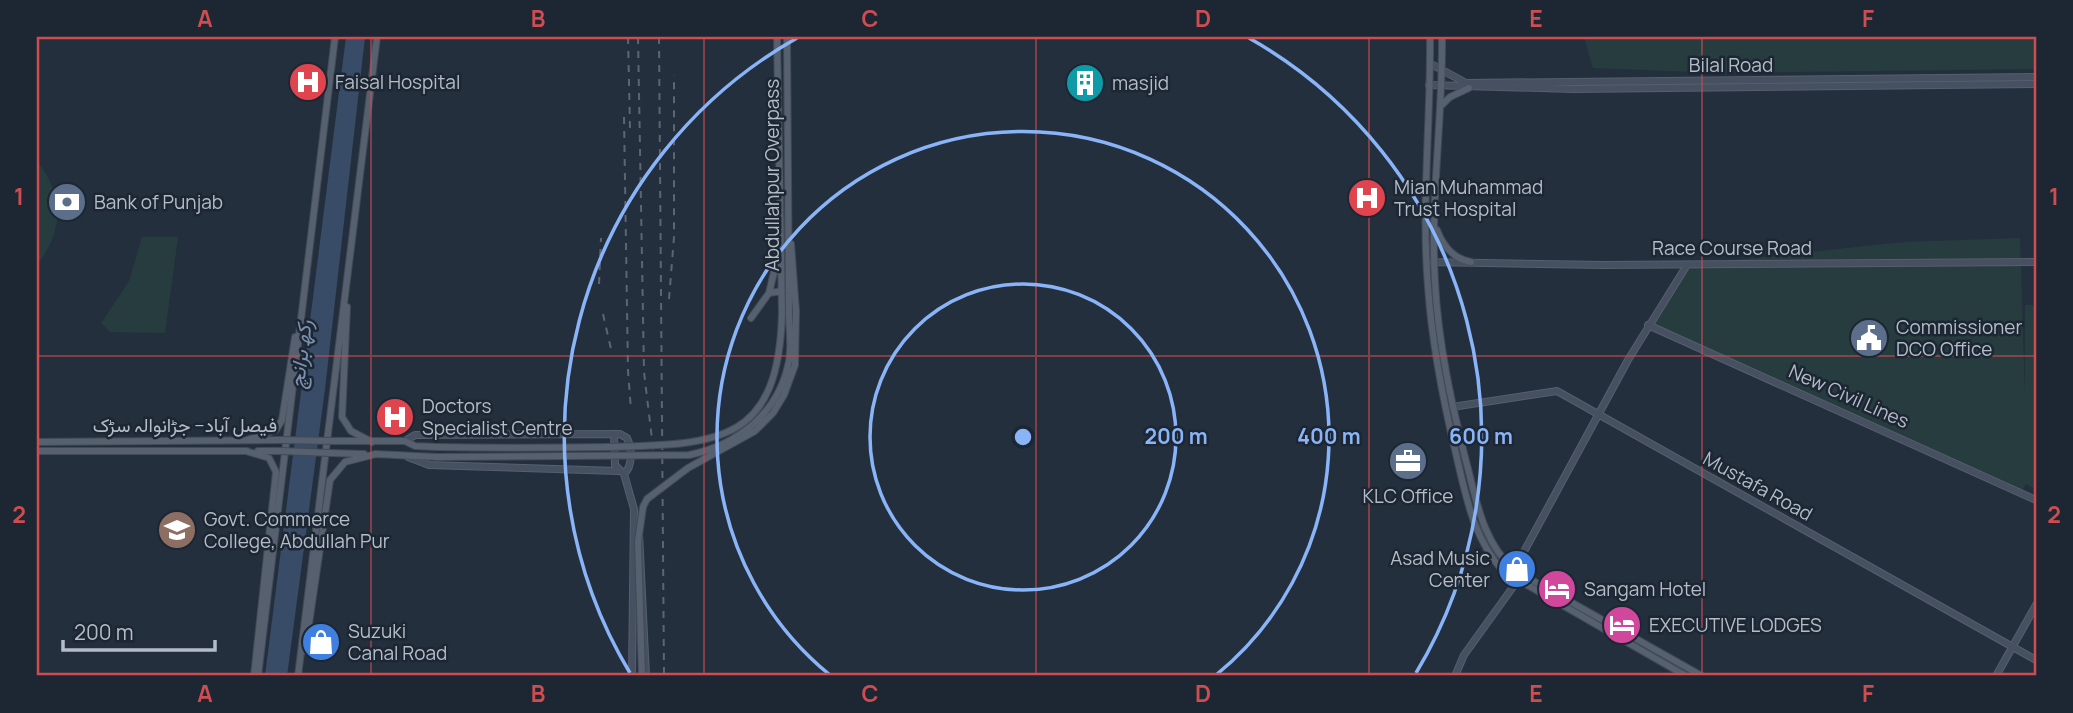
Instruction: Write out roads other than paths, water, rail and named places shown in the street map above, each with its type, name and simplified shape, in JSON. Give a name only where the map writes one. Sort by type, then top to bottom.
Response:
[{"type":"main road","points":[[256,676],[335,37]]},
{"type":"main road","points":[[299,676],[376,37]]},
{"type":"main road","name":"Abdullahpur Overpass","points":[[777,37],[782,292],[789,312]]},
{"type":"main road","name":"Abdullahpur Overpass","points":[[787,37],[789,312]]},
{"type":"main road","points":[[1430,37],[1425,194],[1431,262],[1452,407],[1479,510],[1490,541],[1498,556],[1514,569],[1702,676]]},
{"type":"main road","points":[[1442,37],[1443,72],[1435,225],[1428,286],[1445,408],[1466,496],[1489,555],[1503,571],[1686,676]]},
{"type":"main road","points":[[1439,115],[1444,102],[1469,88]]},
{"type":"main road","points":[[356,197],[340,408],[351,431],[373,442]]},
{"type":"main road","points":[[247,440],[276,430],[282,420],[316,200]]},
{"type":"main road","points":[[1435,225],[1440,239],[1450,251],[1461,260],[1471,262]]},
{"type":"main road","points":[[751,318],[769,293],[782,242]]},
{"type":"main road","points":[[769,293],[782,292]]},
{"type":"main road","points":[[644,676],[638,542],[642,507],[647,499],[688,468],[755,430],[773,413],[784,395],[795,365],[789,312]]},
{"type":"main road","name":"فیصل آباد– جڑانوالہ سڑک","points":[[37,442],[281,440],[405,441],[415,446],[437,447],[676,446],[719,437],[741,424],[766,396],[776,375],[789,312]]},
{"type":"main road","name":"فیصل آباد– جڑانوالہ سڑک","points":[[37,451],[246,451],[437,457],[689,455],[728,443],[761,417],[776,397],[789,360],[789,312]]},
{"type":"main road","points":[[246,451],[269,458],[276,472],[256,676]]},
{"type":"main road","points":[[299,676],[330,480],[345,462],[376,454]]},
{"type":"street","name":"Bilal Road","points":[[1430,64],[1466,83],[2036,77]]},
{"type":"street","name":"Bilal Road","points":[[1429,85],[1469,88],[2036,84]]},
{"type":"street","name":"Race Course Road","points":[[1431,262],[1687,265],[2036,262]]},
{"type":"street","points":[[1514,569],[1648,325],[1687,265]]},
{"type":"street","name":"New Civil Lines","points":[[1648,325],[2036,499]]},
{"type":"street","name":"Mustafa Road","points":[[1452,407],[1557,391],[2036,660]]},
{"type":"street","points":[[614,434],[615,465],[621,472],[642,541],[644,676]]},
{"type":"street","points":[[405,441],[415,435],[614,434],[625,436],[629,442],[631,464],[621,472],[429,465],[406,456]]},
{"type":"street","points":[[632,676],[632,541],[635,521]]},
{"type":"street","points":[[1455,676],[1464,655],[1518,580]]},
{"type":"street","points":[[1996,676],[2036,605]]},
{"type":"water","points":[[346,37],[365,37],[325,389],[287,676],[265,676]]},
{"type":"railway","points":[[628,37],[630,128]]},
{"type":"railway","points":[[638,37],[644,372],[654,456]]},
{"type":"railway","points":[[659,37],[664,676]]},
{"type":"railway","points":[[669,299],[674,237],[674,75]]},
{"type":"railway","points":[[624,117],[631,410]]},
{"type":"railway","points":[[599,284],[601,238]]},
{"type":"railway","points":[[603,314],[611,349]]},
{"type":"place","name":"Faisal Hospital","points":[[308,82]]},
{"type":"place","name":"masjid","points":[[1085,83]]},
{"type":"place","name":"Mian Muhammad Trust Hospital","points":[[1367,198]]},
{"type":"place","name":"Bank of Punjab","points":[[67,202]]},
{"type":"place","name":"Commissioner DCO Office","points":[[1869,338]]},
{"type":"place","name":"Doctors Specialist Centre","points":[[395,417]]},
{"type":"place","name":"KLC Office","points":[[1408,461]]},
{"type":"place","name":"Govt. Commerce College, Abdullah Pur","points":[[177,530]]},
{"type":"place","name":"Asad Music Center","points":[[1517,569]]},
{"type":"place","name":"Sangam Hotel","points":[[1557,589]]},
{"type":"place","name":"EXECUTIVE LODGES","points":[[1622,625]]},
{"type":"place","name":"Suzuki Canal Road","points":[[321,642]]},
{"type":"water label","name":"رکھ برانچ","points":[[301,354]]}]
